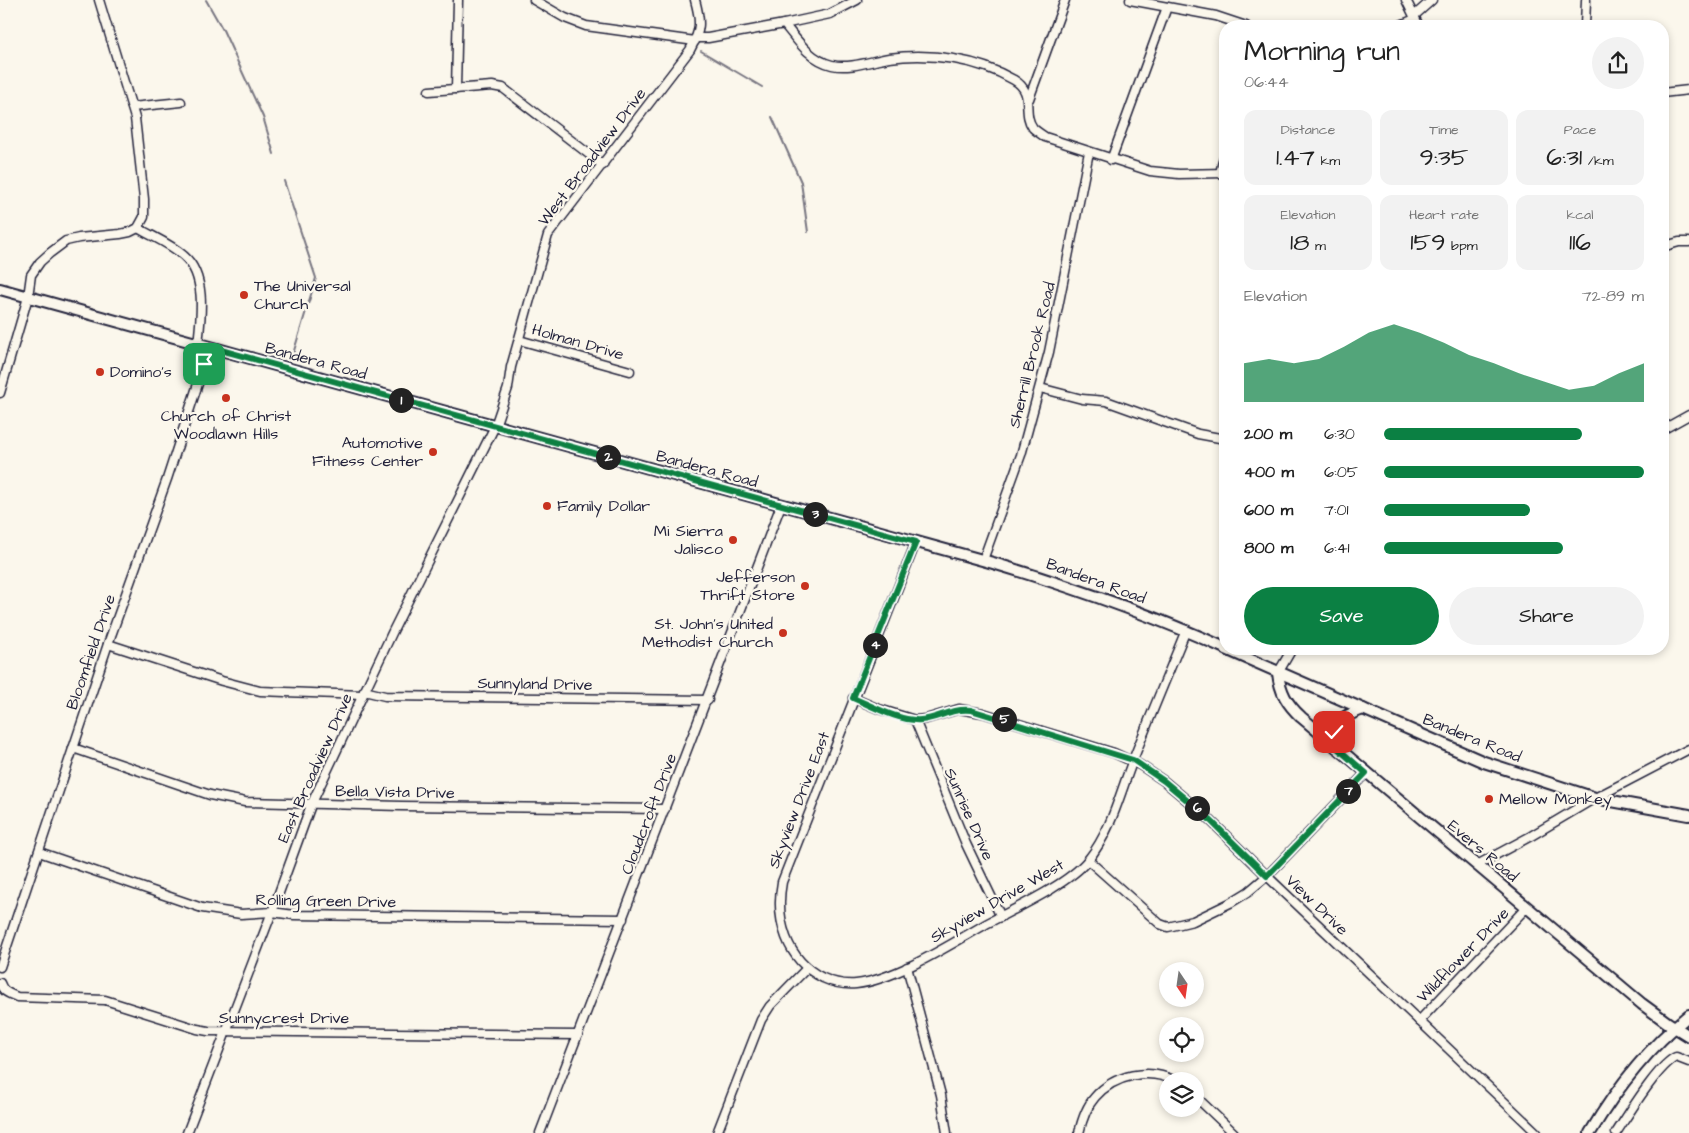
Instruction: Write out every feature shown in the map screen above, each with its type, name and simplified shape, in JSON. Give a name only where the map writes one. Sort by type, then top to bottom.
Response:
[{"type":"main road","name":"Bandera Road","points":[[0,289],[984,560],[1088,593],[1186,630],[1219,646]]},
{"type":"main road","name":"Bandera Road","points":[[1238,655],[1484,762],[1595,798],[1689,815]]},
{"type":"main road","name":"Evers Road","points":[[1278,673],[1280,686],[1286,701],[1301,717],[1642,1004],[1689,1036]]},
{"type":"main road","points":[[1336,747],[1335,726],[1348,715],[1363,709]]},
{"type":"main road","points":[[1590,1133],[1622,1085],[1656,1045],[1689,1015]]},
{"type":"street","points":[[0,393],[28,297],[31,276],[36,267],[58,246],[66,242],[79,238],[120,234],[138,228],[144,217],[144,199],[135,118],[99,0]]},
{"type":"street","points":[[456,89],[458,0]]},
{"type":"street","points":[[534,0],[565,18],[586,26],[695,40],[830,14],[857,0]]},
{"type":"street","name":"West Broadview Drive","points":[[495,426],[508,388],[548,235],[684,59],[695,40],[700,25],[695,0]]},
{"type":"street","points":[[1028,101],[1065,0]]},
{"type":"street","points":[[1130,0],[1216,16],[1228,20]]},
{"type":"street","points":[[1406,0],[1416,20],[1432,0]]},
{"type":"street","points":[[1584,20],[1586,0]]},
{"type":"street","points":[[1111,160],[1167,7]]},
{"type":"street","points":[[784,24],[807,51],[820,60],[832,65],[855,65],[914,56],[955,59],[984,67],[1016,81],[1023,88],[1028,101],[1029,117],[1033,128],[1045,137],[1111,160],[1150,171],[1179,174],[1219,173]]},
{"type":"street","points":[[429,91],[492,86],[503,88],[603,165]]},
{"type":"street","points":[[1669,92],[1689,90]]},
{"type":"street","points":[[132,107],[181,102]]},
{"type":"street","name":"Sherrill Brook Road","points":[[984,560],[1021,455],[1040,388],[1055,328],[1089,152]]},
{"type":"street","points":[[138,228],[176,249],[188,259],[193,268],[201,299],[198,344]]},
{"type":"street","points":[[1669,245],[1689,242]]},
{"type":"street","name":"Holman Drive","points":[[519,340],[630,371]]},
{"type":"street","name":"Bloomfield Drive","points":[[0,967],[108,644],[167,479],[210,347]]},
{"type":"street","points":[[1040,388],[1082,399],[1106,400],[1198,434],[1219,438]]},
{"type":"street","points":[[1669,426],[1689,415]]},
{"type":"street","name":"East Broadview Drive","points":[[188,1133],[311,804],[363,693],[495,426]]},
{"type":"street","name":"Cloudcroft Drive","points":[[540,1133],[708,700],[781,505]]},
{"type":"street","name":"Skyview Drive East","points":[[907,967],[869,982],[844,985],[827,979],[807,968],[796,956],[787,941],[780,912],[780,892],[782,882],[853,698],[916,542]]},
{"type":"street","name":"Skyview Drive West","points":[[907,967],[1057,885],[1074,874],[1088,860],[1096,849],[1116,808],[1133,760],[1186,630]]},
{"type":"street","name":"Sunnyland Drive","points":[[108,644],[222,681],[260,691],[363,693],[385,696],[708,700]]},
{"type":"street","points":[[1278,673],[1288,655]]},
{"type":"street","name":"View Drive","points":[[853,698],[879,710],[915,720],[926,719],[950,711],[971,710],[1133,760],[1164,781],[1207,817],[1536,1133]]},
{"type":"street","name":"Sunrise Drive","points":[[915,720],[966,844],[1001,917]]},
{"type":"street","name":"Bella Vista Drive","points":[[73,748],[210,795],[245,802],[665,809]]},
{"type":"street","points":[[1477,865],[1595,798],[1689,749]]},
{"type":"street","points":[[1088,860],[1160,924],[1168,927],[1193,921],[1230,904],[1267,876],[1366,773]]},
{"type":"street","name":"Rolling Green Drive","points":[[39,852],[202,908],[241,914],[272,912],[294,915],[623,919]]},
{"type":"street","name":"Wildflower Drive","points":[[1419,1022],[1527,907]]},
{"type":"street","points":[[907,967],[941,1095],[947,1133]]},
{"type":"street","points":[[717,1133],[761,1020],[770,1006],[807,968]]},
{"type":"street","name":"Sunnycrest Drive","points":[[0,983],[2,989],[17,996],[105,1000],[197,1030],[208,1031],[578,1035]]},
{"type":"street","points":[[1616,1133],[1668,1061],[1676,1057],[1689,1062]]},
{"type":"street","points":[[1079,1133],[1086,1111],[1094,1098],[1103,1089],[1123,1078],[1136,1075],[1150,1074],[1159,1077]]},
{"type":"street","points":[[1204,1105],[1234,1133]]},
{"type":"waterway","points":[[206,0],[223,30],[263,117],[274,154]]},
{"type":"waterway","points":[[701,51],[762,87]]},
{"type":"waterway","points":[[772,117],[801,182],[808,232]]},
{"type":"waterway","points":[[284,181],[316,278],[293,354]]},
{"type":"place","name":"The Universal Church","points":[[244,295]]},
{"type":"place","name":"Domino's","points":[[100,372]]},
{"type":"place","name":"Church of Christ Woodlawn Hills","points":[[226,398]]},
{"type":"place","name":"Automotive Fitness Center","points":[[433,452]]},
{"type":"place","name":"Family Dollar","points":[[547,506]]},
{"type":"place","name":"Mi Sierra Jalisco","points":[[733,540]]},
{"type":"place","name":"Jefferson Thrift Store","points":[[805,586]]},
{"type":"place","name":"St. John's United Methodist Church","points":[[783,633]]},
{"type":"place","name":"Mellow Monkey","points":[[1489,799]]},
{"type":"route","points":[[204,364],[210,347],[916,542],[853,698],[879,710],[915,720],[926,719],[950,711],[971,710],[1133,760],[1164,781],[1207,817],[1267,876],[1366,773],[1336,747],[1334,732]]}]
